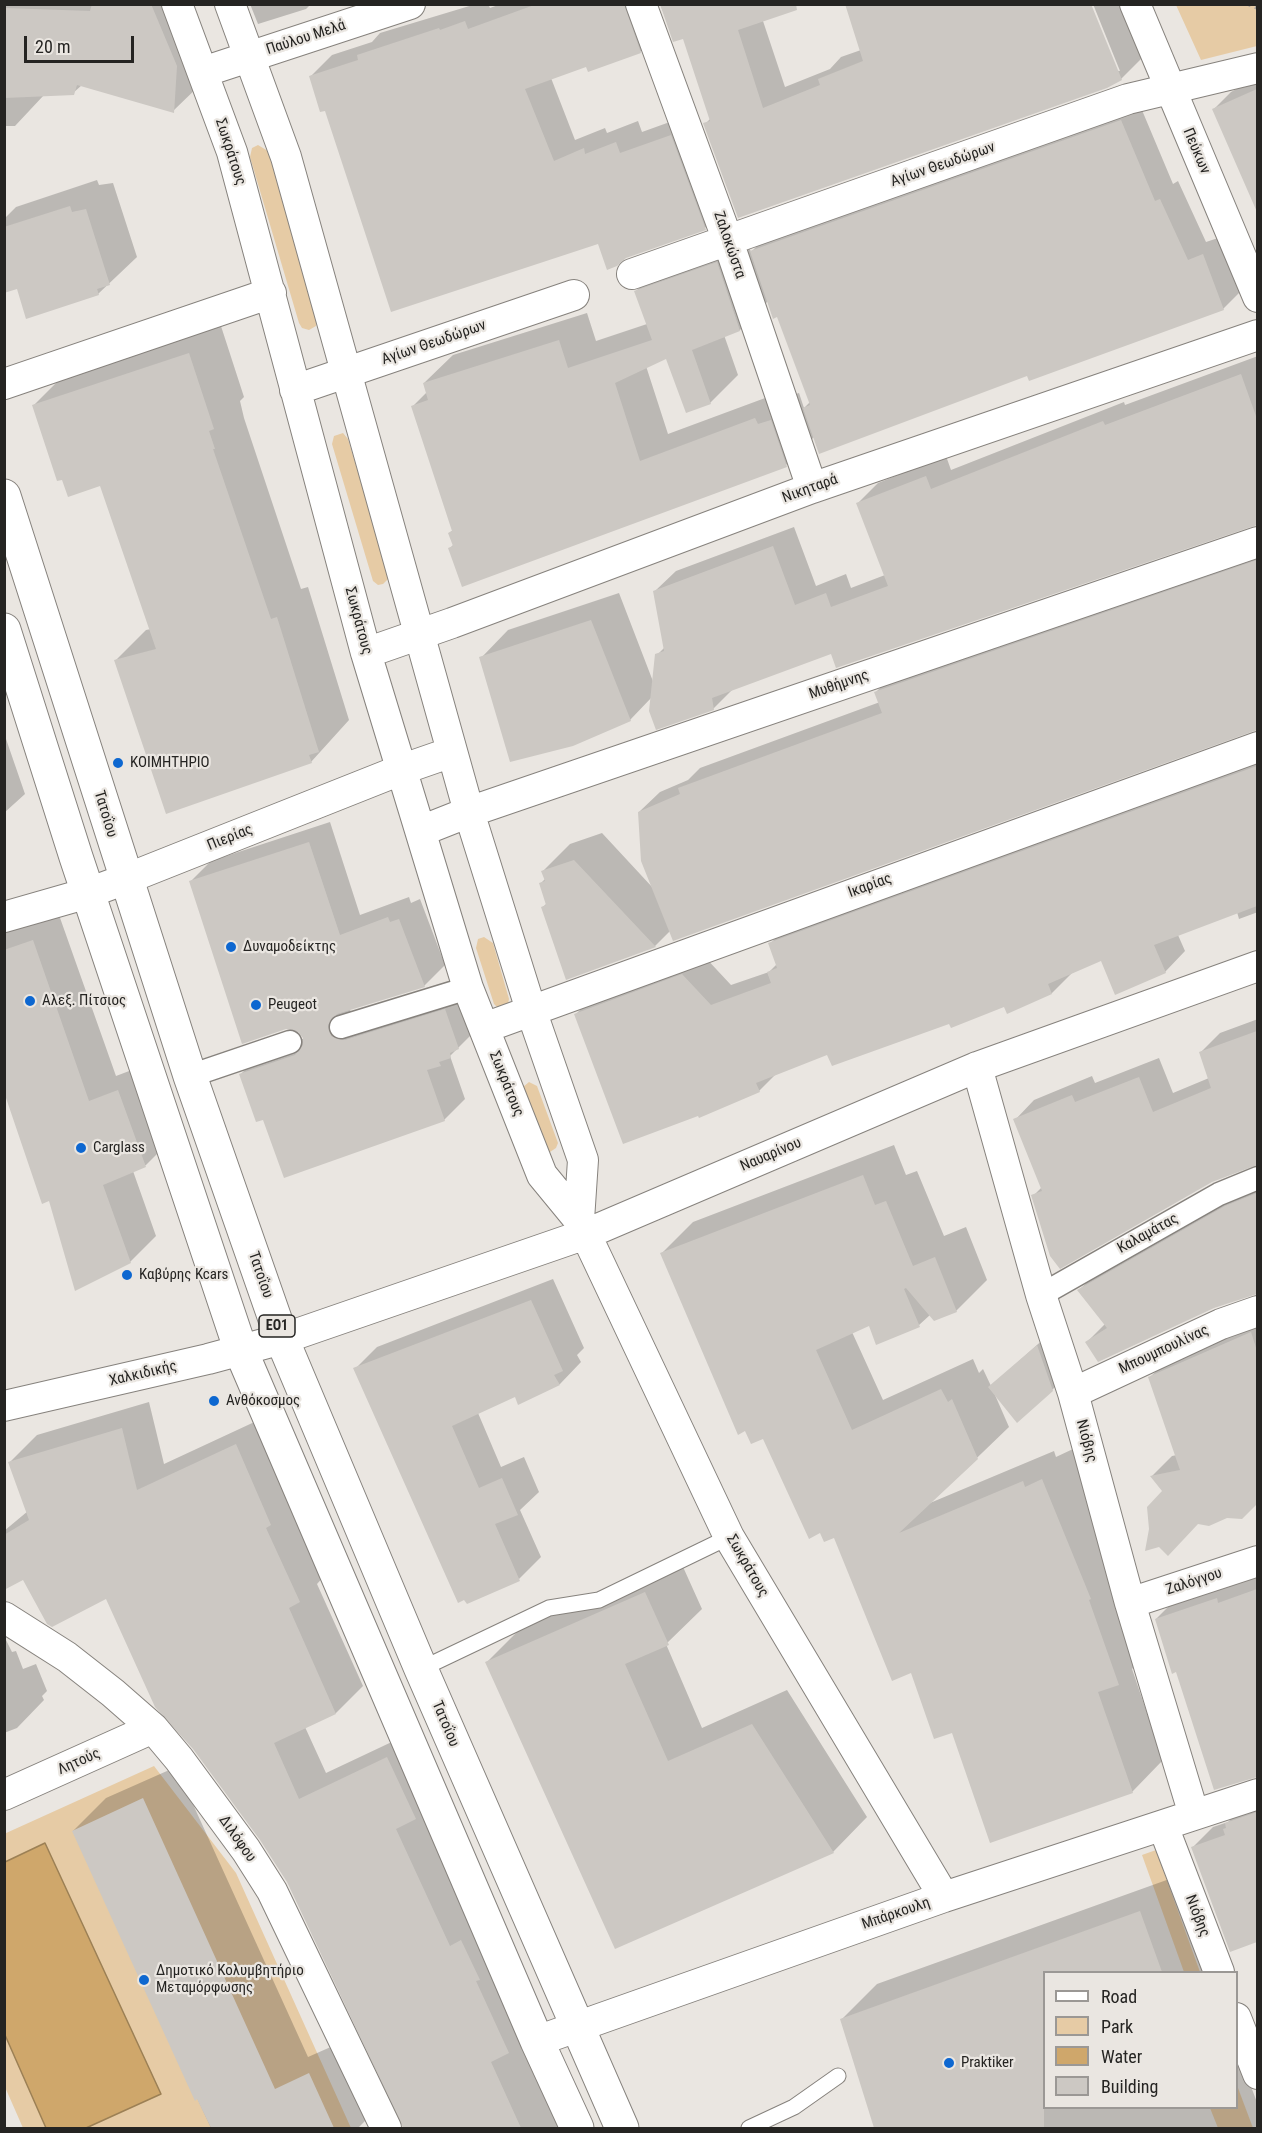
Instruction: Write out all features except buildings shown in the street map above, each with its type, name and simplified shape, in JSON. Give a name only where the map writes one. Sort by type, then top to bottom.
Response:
[{"type":"main road","name":"Τατοΐου","points":[[4,496],[190,1076],[282,1339],[421,1669],[622,2128]]},
{"type":"main road","name":"ΕΟ1","points":[[4,630],[88,893],[241,1351],[537,2041],[577,2128]]},
{"type":"street","name":"Σωκράτους","points":[[177,4],[232,152],[366,653],[468,988],[542,1174],[583,1227],[729,1537],[944,1897]]},
{"type":"street","name":"Σωκράτους","points":[[230,4],[286,157],[469,812],[531,1010],[583,1160],[583,1227]]},
{"type":"street","name":"Παύλου Μελά","points":[[203,72],[410,4]]},
{"type":"street","name":"Ζαλοκώστα","points":[[641,4],[728,241],[812,488]]},
{"type":"street","name":"Πεύκων","points":[[1135,4],[1257,297]]},
{"type":"street","name":"Αγίων Θεωδώρων","points":[[632,274],[1128,99],[1257,68]]},
{"type":"street","points":[[4,384],[271,293]]},
{"type":"street","name":"Αγίων Θεωδώρων","points":[[295,390],[574,295]]},
{"type":"street","name":"Νικηταρά","points":[[366,653],[812,488],[1257,335]]},
{"type":"street","name":"Μυθήμνης","points":[[421,831],[469,812],[1257,542]]},
{"type":"street","name":"Ικαρίας","points":[[484,1028],[1257,747]]},
{"type":"street","name":"Πιερίας","points":[[4,917],[88,893],[403,769],[452,752]]},
{"type":"street","name":"Ναυαρίνου","points":[[282,1339],[583,1227],[977,1067],[1257,966]]},
{"type":"street","points":[[341,1027],[468,988]]},
{"type":"street","points":[[190,1076],[290,1042]]},
{"type":"street","name":"Νιόβης","points":[[977,1067],[1041,1294],[1073,1393],[1130,1603],[1194,1815]]},
{"type":"street","name":"Καλαμάτας","points":[[1041,1294],[1219,1194],[1257,1178]]},
{"type":"street","name":"Μπουμπουλίνας","points":[[1073,1393],[1221,1324],[1257,1311]]},
{"type":"street","name":"Χαλκιδικής","points":[[4,1406],[241,1351],[282,1339]]},
{"type":"street","name":"Ζαλόγγου","points":[[1130,1603],[1257,1561]]},
{"type":"street","name":"Διλόφου","points":[[4,1617],[67,1657],[153,1728],[179,1759],[246,1850],[272,1891],[386,2128]]},
{"type":"street","name":"Λητούς","points":[[4,1795],[153,1728]]},
{"type":"street","name":"Μπάρκουλη","points":[[537,2041],[576,2025],[944,1897],[1257,1794]]},
{"type":"street","name":"Νιόβης","points":[[1163,1826],[1219,1971]]},
{"type":"street","points":[[1238,2023],[1256,2065]]},
{"type":"lane","points":[[421,1669],[549,1608],[599,1600],[729,1537]]},
{"type":"lane","points":[[749,2128],[794,2107],[838,2076]]},
{"type":"path","points":[[1248,4],[1257,8]]},
{"type":"green space","points":[[1176,5],[1257,5],[1257,46],[1201,60]]},
{"type":"green space","points":[[258,145],[268,151],[317,320],[316,326],[309,330],[302,328],[299,323],[250,157],[252,148]]},
{"type":"green space","points":[[343,433],[348,439],[388,573],[388,579],[383,584],[378,585],[373,581],[332,444],[334,436]]},
{"type":"green space","points":[[484,937],[493,943],[509,999],[508,1004],[498,1008],[494,1004],[476,948],[478,939]]},
{"type":"green space","points":[[529,1082],[537,1086],[558,1143],[556,1148],[550,1152],[545,1151],[523,1087]]},
{"type":"green space","name":"Δημοτικό Κολυμβητήριο Μεταμόρφωσης","points":[[154,1766],[236,1873],[351,2128],[23,2128],[5,2087],[4,1834]]},
{"type":"green space","points":[[1156,1850],[1200,1971],[1184,1971],[1142,1855]]},
{"type":"green space","points":[[1238,2088],[1253,2128],[1218,2128],[1210,2109],[1238,2109]]},
{"type":"water","points":[[45,1843],[161,2094],[86,2128],[46,2128],[5,2035],[5,1862]]},
{"type":"place","name":"ΚΟΙΜΗΤΗΡΙΟ","points":[[118,763]]},
{"type":"place","name":"Δυναμοδείκτης","points":[[231,947]]},
{"type":"place","name":"Αλεξ. Πίτσιος","points":[[30,1001]]},
{"type":"place","name":"Peugeot","points":[[256,1005]]},
{"type":"place","name":"Carglass","points":[[81,1148]]},
{"type":"place","name":"Καβύρης Kcars","points":[[127,1275]]},
{"type":"place","name":"Ανθόκοσμος","points":[[214,1401]]},
{"type":"place","name":"Δημοτικό Κολυμβητήριο Μεταμόρφωσης","points":[[144,1980]]},
{"type":"place","name":"Praktiker","points":[[949,2063]]}]
